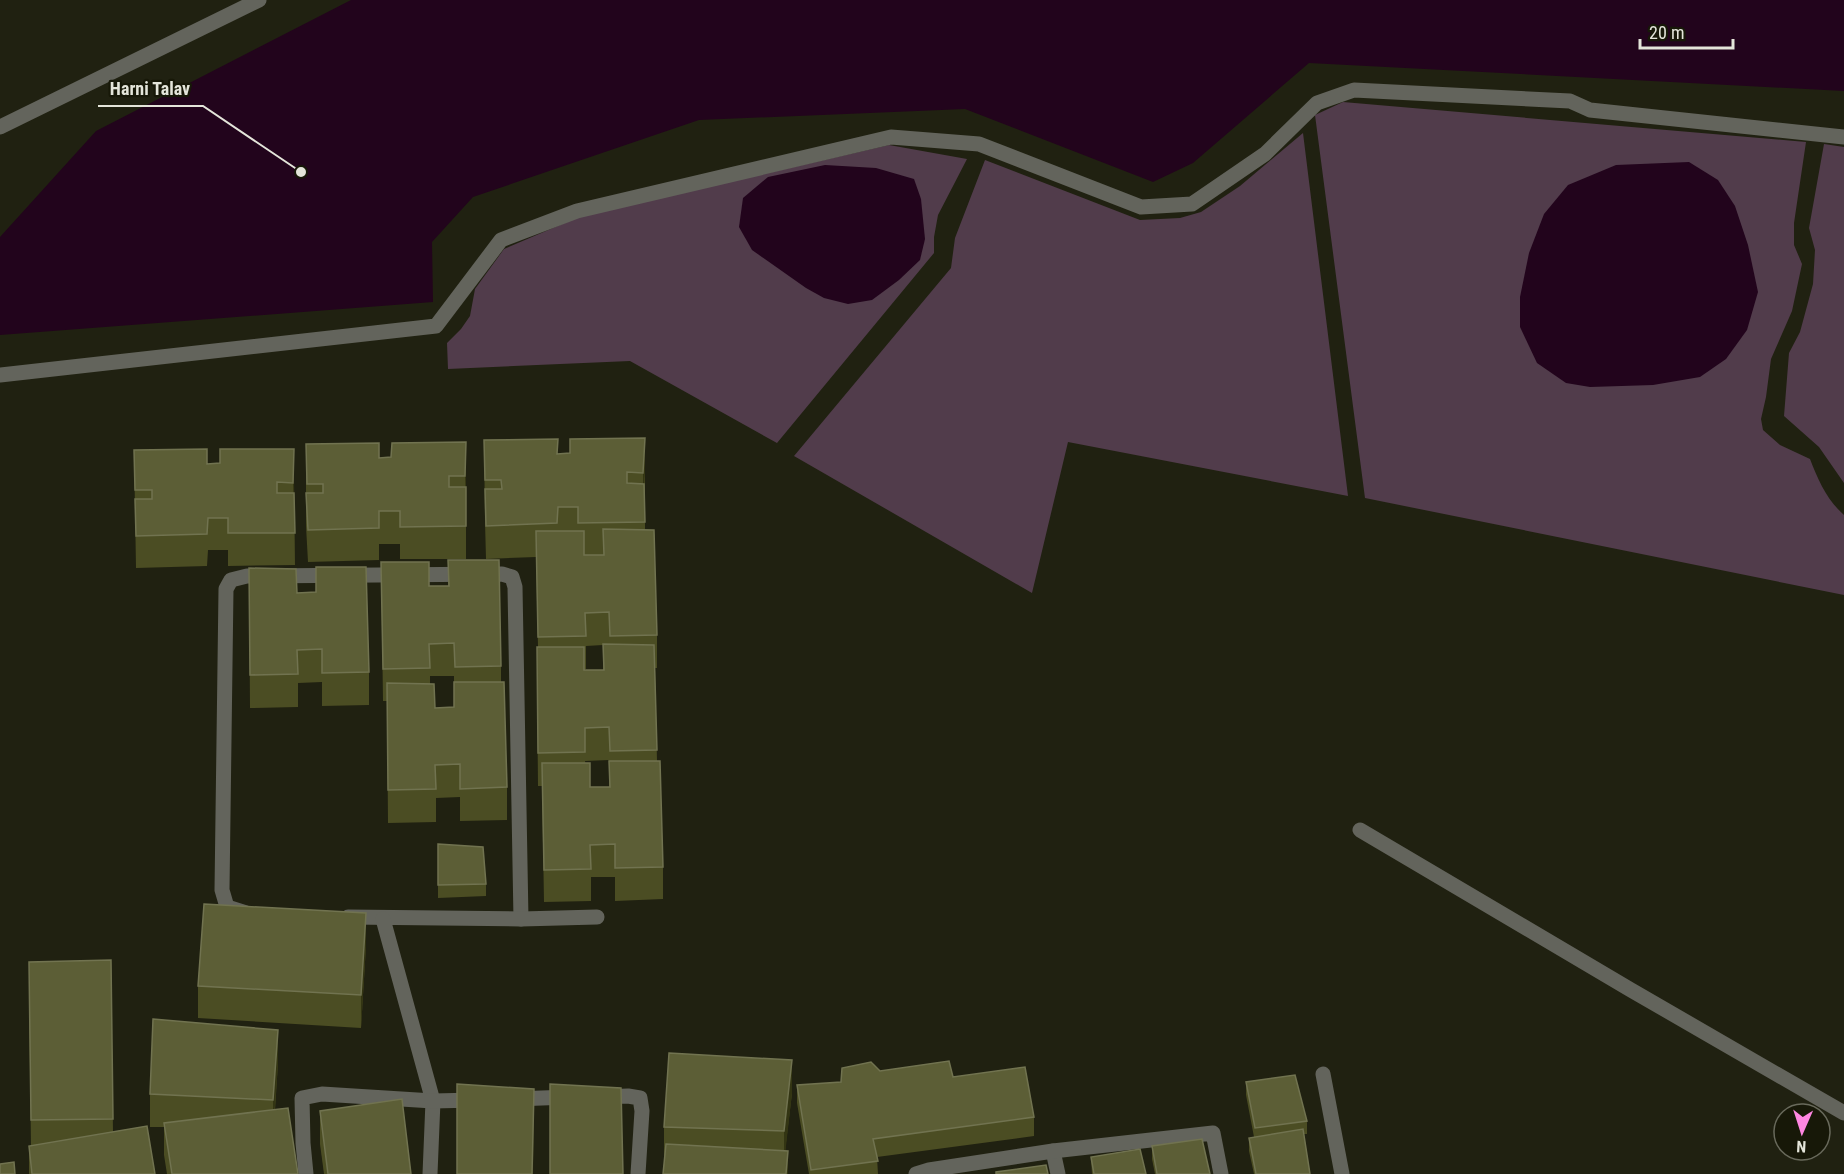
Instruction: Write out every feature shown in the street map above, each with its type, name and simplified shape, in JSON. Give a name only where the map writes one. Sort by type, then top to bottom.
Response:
[{"type":"street","points":[[0,127],[259,0]]},
{"type":"street","points":[[0,375],[436,326],[501,240],[578,211],[891,137],[979,144],[1141,207],[1192,204],[1265,154],[1317,103],[1354,90],[1570,101],[1590,110],[1844,137]]},
{"type":"street","points":[[256,913],[245,913],[227,907],[222,890],[226,589],[231,580],[247,576],[502,574],[512,577],[515,587],[521,919]]},
{"type":"street","points":[[1360,830],[1844,1113]]},
{"type":"street","points":[[337,917],[521,919],[597,917]]},
{"type":"street","points":[[383,919],[433,1101],[430,1174]]},
{"type":"street","points":[[1323,1074],[1342,1174]]},
{"type":"street","points":[[306,1174],[302,1098],[322,1094],[433,1101],[628,1096],[640,1098],[642,1111],[638,1174]]},
{"type":"street","points":[[916,1174],[1053,1151],[1213,1133],[1221,1174]]},
{"type":"street","points":[[1053,1151],[1058,1174]]},
{"type":"shaded area","points":[[351,0],[1844,0],[1844,91],[1309,63],[1193,163],[1153,182],[965,109],[699,120],[473,197],[432,242],[433,302],[0,335],[0,237],[96,131]]},
{"type":"shaded area","points":[[1343,102],[1806,142],[1794,223],[1794,245],[1802,264],[1792,311],[1771,359],[1761,419],[1763,430],[1780,445],[1810,459],[1824,489],[1844,515],[1844,595],[1365,498],[1315,115]]},
{"type":"shaded area","points":[[1303,133],[1348,496],[1068,442],[1032,593],[794,456],[951,268],[955,238],[985,160],[1140,220],[1180,218],[1201,212],[1240,186]]},
{"type":"shaded area","points":[[1824,144],[1844,147],[1844,483],[1819,447],[1784,416],[1789,353],[1800,332],[1813,284],[1815,250],[1809,228]]},
{"type":"shaded area","points":[[889,145],[967,159],[938,215],[934,253],[777,443],[630,361],[448,369],[447,343],[470,316],[475,289],[504,249],[581,216]]},
{"type":"shaded area","points":[[1689,162],[1718,180],[1735,206],[1748,245],[1758,292],[1747,330],[1726,359],[1700,377],[1653,385],[1590,387],[1566,383],[1537,363],[1520,327],[1520,297],[1529,253],[1544,214],[1568,185],[1616,165]]},
{"type":"shaded area","points":[[825,165],[876,168],[914,179],[921,199],[925,239],[920,260],[899,280],[872,300],[848,304],[824,298],[752,250],[739,227],[743,198],[768,177]]},
{"type":"building","points":[[645,438],[643,473],[627,472],[627,483],[644,484],[645,522],[578,523],[578,507],[558,507],[557,523],[486,526],[485,489],[502,489],[501,480],[485,480],[484,440],[558,439],[557,454],[570,453],[570,439]]},
{"type":"building","points":[[466,442],[465,476],[449,476],[449,487],[466,487],[466,526],[400,527],[400,511],[379,511],[379,528],[308,530],[306,493],[323,493],[323,484],[307,484],[306,444],[379,443],[379,458],[391,457],[392,443]]},
{"type":"building","points":[[207,449],[207,464],[220,463],[220,449],[294,449],[293,483],[277,482],[277,493],[294,493],[295,533],[228,533],[228,518],[208,518],[207,534],[136,536],[135,499],[152,499],[152,490],[135,490],[134,450]]},
{"type":"building","points":[[603,529],[654,530],[657,635],[610,636],[609,612],[585,613],[586,636],[538,637],[536,531],[584,531],[584,555],[604,555]]},
{"type":"building","points":[[448,560],[499,560],[501,666],[455,667],[454,643],[429,644],[430,668],[383,669],[381,562],[429,562],[429,586],[449,586]]},
{"type":"building","points":[[316,567],[366,567],[369,672],[322,673],[322,649],[297,650],[298,674],[250,675],[249,568],[296,569],[297,593],[316,592]]},
{"type":"building","points":[[603,644],[654,645],[657,750],[610,751],[609,727],[585,728],[585,752],[538,753],[537,647],[584,647],[584,670],[604,670]]},
{"type":"building","points":[[454,682],[504,682],[507,787],[460,789],[460,764],[435,765],[436,789],[388,790],[387,683],[434,684],[435,708],[454,707]]},
{"type":"building","points":[[609,761],[660,761],[663,867],[615,868],[615,844],[590,845],[591,869],[544,870],[542,763],[590,763],[590,787],[610,787]]},
{"type":"building","points":[[438,844],[483,847],[486,884],[438,885]]},
{"type":"building","points":[[204,904],[366,913],[361,995],[198,986]]},
{"type":"building","points":[[111,960],[113,1119],[31,1120],[29,962]]},
{"type":"building","points":[[153,1019],[278,1030],[273,1100],[150,1094]]},
{"type":"building","points":[[669,1053],[792,1060],[784,1131],[664,1127]]},
{"type":"building","points":[[949,1061],[953,1077],[1025,1067],[1034,1117],[873,1139],[878,1161],[811,1170],[797,1085],[841,1082],[842,1068],[871,1062],[880,1071]]},
{"type":"building","points":[[1295,1075],[1307,1121],[1255,1128],[1246,1082]]},
{"type":"building","points":[[457,1084],[534,1089],[532,1174],[457,1174]]},
{"type":"building","points":[[550,1084],[621,1088],[623,1174],[550,1174]]},
{"type":"building","points":[[402,1099],[411,1174],[328,1174],[320,1111]]},
{"type":"building","points":[[288,1108],[298,1174],[172,1174],[164,1123]]},
{"type":"building","points":[[147,1126],[155,1174],[32,1174],[29,1146]]},
{"type":"building","points":[[1303,1129],[1310,1174],[1256,1174],[1249,1138]]},
{"type":"building","points":[[1202,1139],[1210,1174],[1157,1174],[1152,1146]]},
{"type":"building","points":[[666,1144],[788,1151],[786,1174],[663,1174]]},
{"type":"building","points":[[1140,1149],[1146,1174],[1094,1174],[1091,1157]]},
{"type":"building","points":[[14,1162],[15,1174],[0,1174],[0,1164]]},
{"type":"building","points":[[1046,1165],[1048,1174],[996,1174],[996,1172]]},
{"type":"place","name":"Harni Talav","points":[[301,172]]}]
